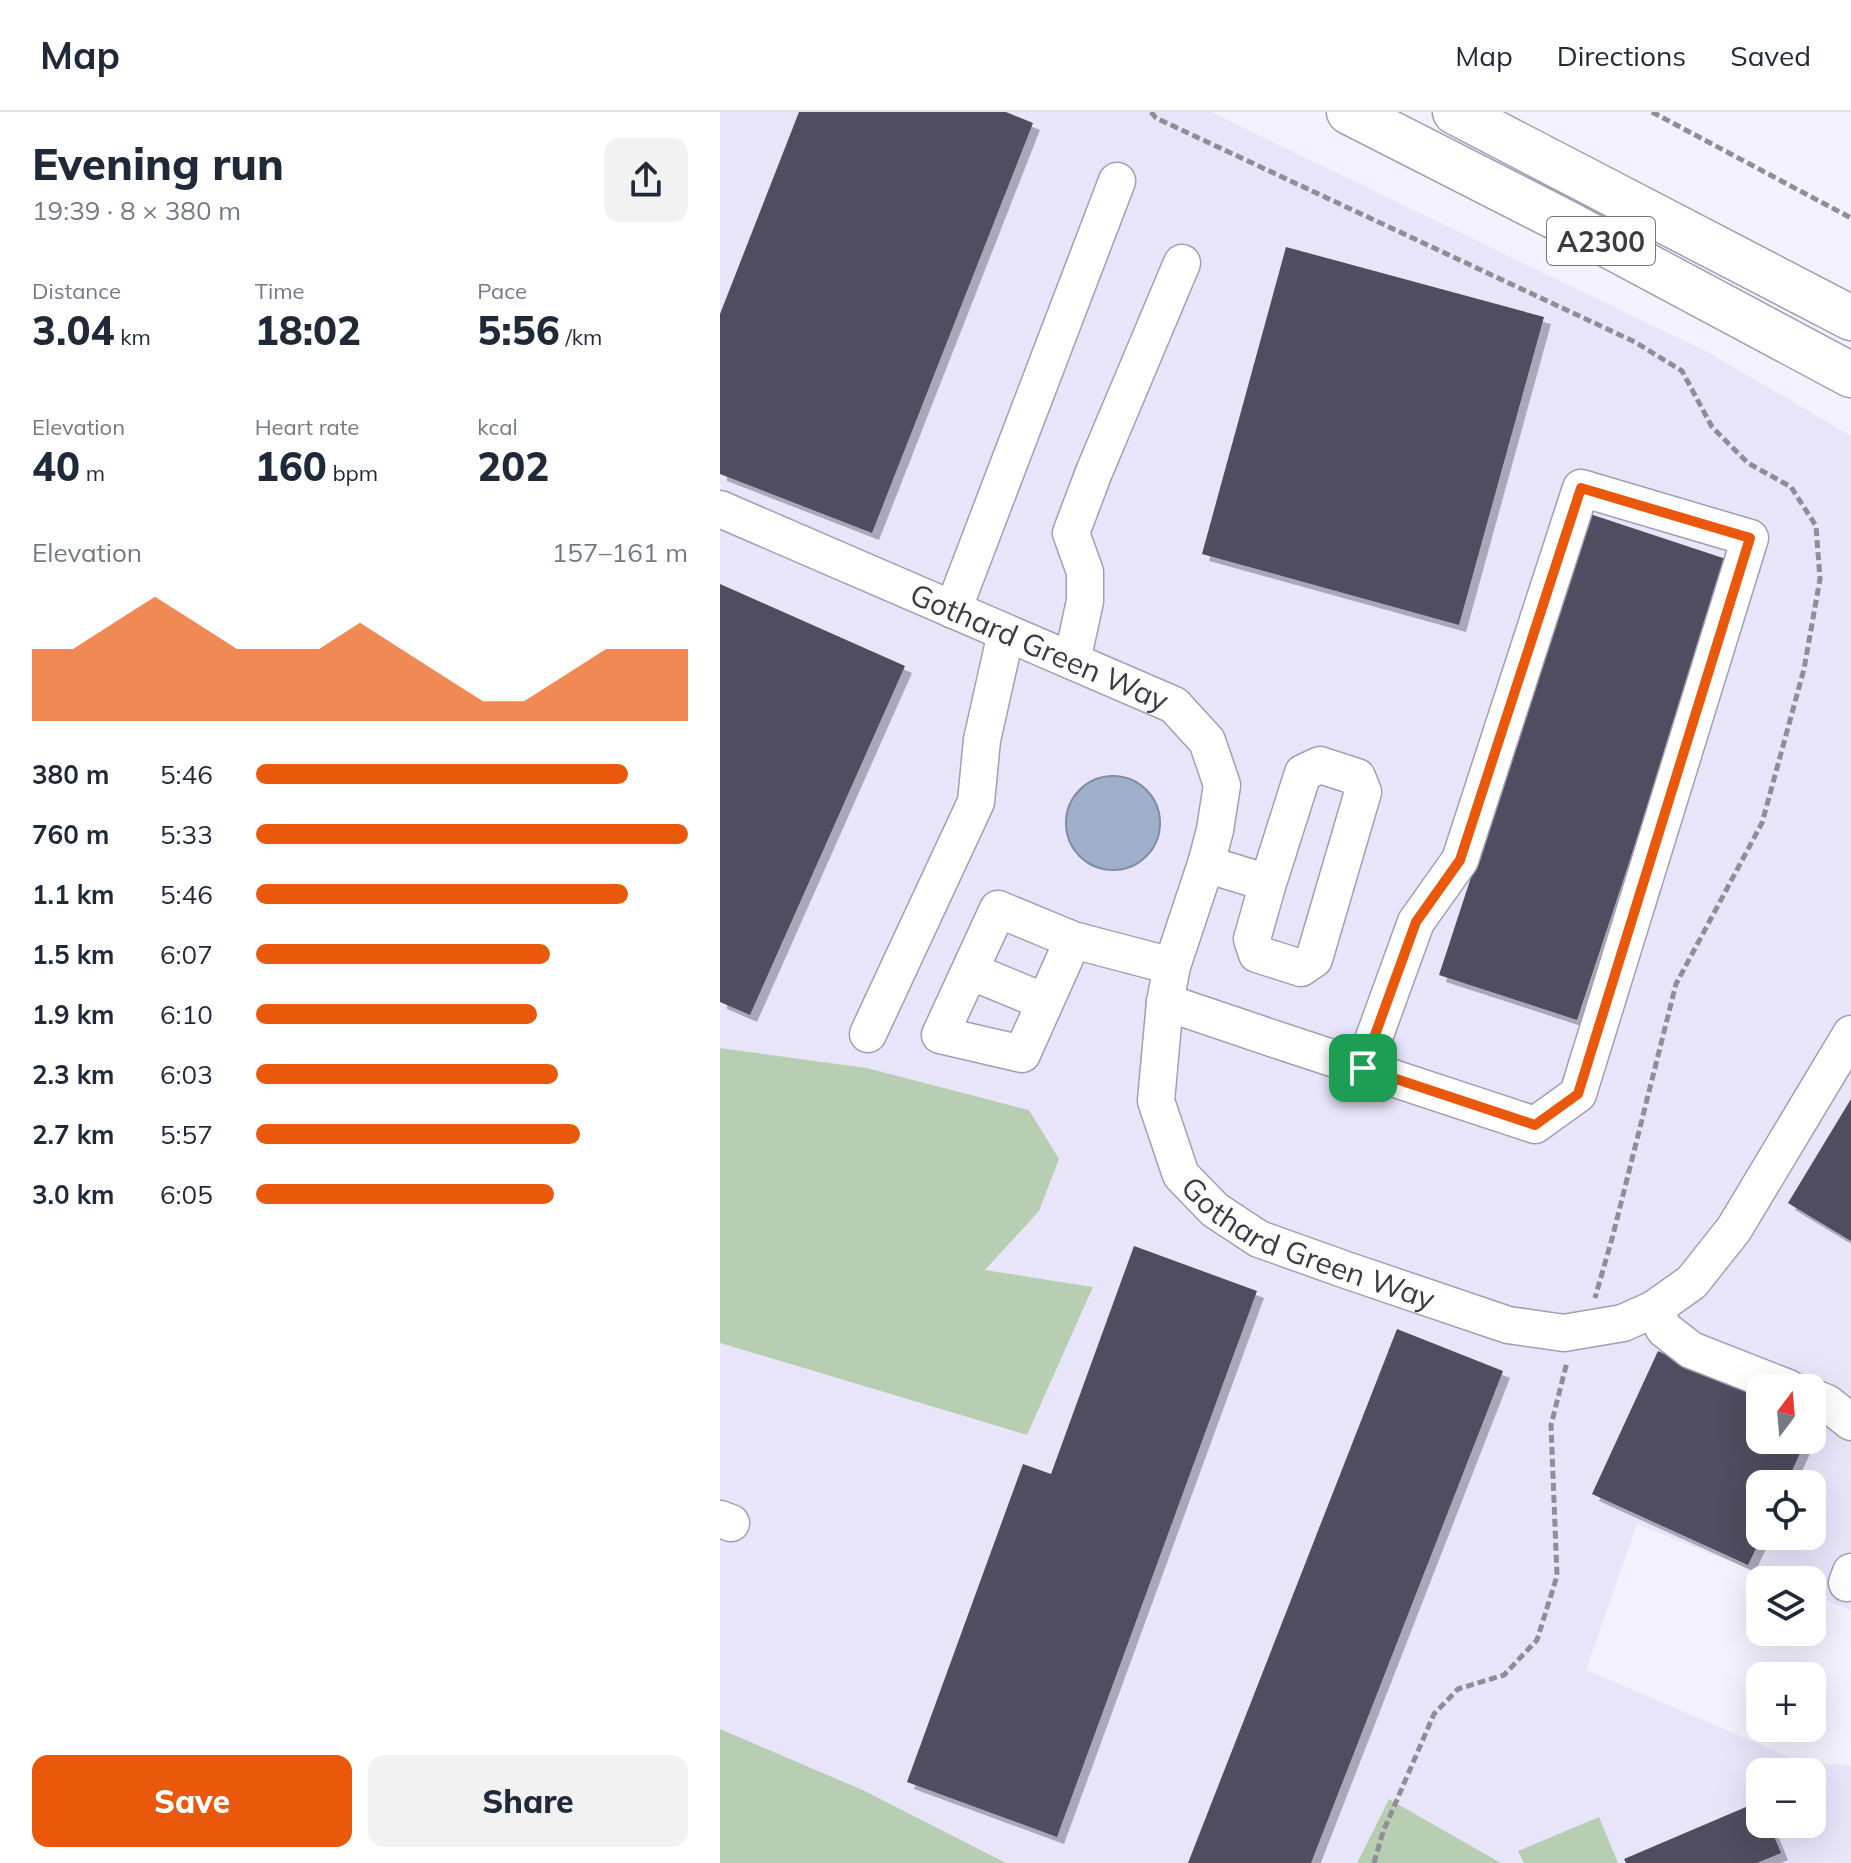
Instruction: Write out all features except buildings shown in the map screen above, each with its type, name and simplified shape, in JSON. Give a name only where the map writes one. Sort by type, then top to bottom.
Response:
[{"type":"main road","name":"A2300","points":[[1349,112],[1565,222],[1851,375]]},
{"type":"main road","name":"A2300","points":[[1455,112],[1851,318]]},
{"type":"street","points":[[953,610],[1117,181]]},
{"type":"street","points":[[1072,661],[1085,601],[1085,572],[1071,533],[1182,263]]},
{"type":"street","points":[[1165,1002],[1363,1068],[1535,1125],[1578,1094],[1750,538],[1581,488],[1460,860],[1416,922],[1363,1068]]},
{"type":"street","name":"Gothard Green Way","points":[[720,509],[1174,705],[1207,741],[1222,785],[1206,864],[1172,966],[1165,1002],[1156,1101],[1181,1175],[1215,1210],[1259,1239],[1508,1325],[1564,1333],[1623,1323],[1654,1309],[1692,1282],[1734,1229],[1851,1034]]},
{"type":"street","points":[[868,1034],[976,802],[982,740],[1006,633]]},
{"type":"street","points":[[1320,765],[1357,777],[1363,792],[1314,959],[1301,968],[1257,954],[1252,939],[1268,883],[1303,773],[1320,765]]},
{"type":"street","points":[[1206,864],[1268,883]]},
{"type":"street","points":[[1073,940],[1022,1054],[940,1035],[998,909],[1073,940],[1172,966]]},
{"type":"street","points":[[970,971],[1045,1002]]},
{"type":"street","points":[[1654,1309],[1664,1329],[1691,1350],[1752,1374]]},
{"type":"street","points":[[1826,1403],[1851,1422]]},
{"type":"path","points":[[1151,112],[1156,118],[1635,342],[1682,371],[1712,427],[1748,463],[1791,487],[1816,526],[1820,579],[1804,669],[1762,823],[1676,984],[1594,1299]]},
{"type":"path","points":[[1652,112],[1851,218]]},
{"type":"path","points":[[1374,1863],[1383,1832],[1434,1714],[1458,1689],[1504,1675],[1537,1640],[1557,1576],[1551,1425],[1568,1359],[1564,1333]]},
{"type":"shaded area","points":[[720,112],[1211,112],[1709,353],[1851,436],[1851,1610],[1826,1600],[1826,1566],[1746,1568],[1637,1524],[1586,1670],[1746,1739],[1746,1742],[1754,1742],[1791,1758],[1746,1758],[1746,1838],[1826,1838],[1826,1764],[1851,1766],[1851,1863],[1501,1863],[1390,1799],[1357,1863],[1006,1863],[865,1791],[720,1729],[720,1343],[1026,1435],[1093,1288],[985,1270],[1039,1211],[1029,1110],[867,1068],[720,1048]]},
{"type":"green space","points":[[720,1048],[867,1068],[1029,1110],[1059,1159],[1039,1211],[985,1270],[1093,1287],[1027,1435],[720,1343]]},
{"type":"green space","points":[[720,1729],[865,1791],[1006,1863],[720,1863]]},
{"type":"green space","points":[[1389,1799],[1501,1863],[1357,1863]]},
{"type":"green space","points":[[1599,1817],[1618,1863],[1524,1863],[1518,1851]]},
{"type":"water","points":[[1113,776],[1131,779],[1147,789],[1157,805],[1160,823],[1157,841],[1147,857],[1131,867],[1113,870],[1095,867],[1079,857],[1069,841],[1066,823],[1069,805],[1079,789],[1095,779]]},
{"type":"route","points":[[1581,488],[1750,538],[1578,1094],[1535,1125],[1363,1068],[1416,922],[1460,860],[1581,488]]}]
